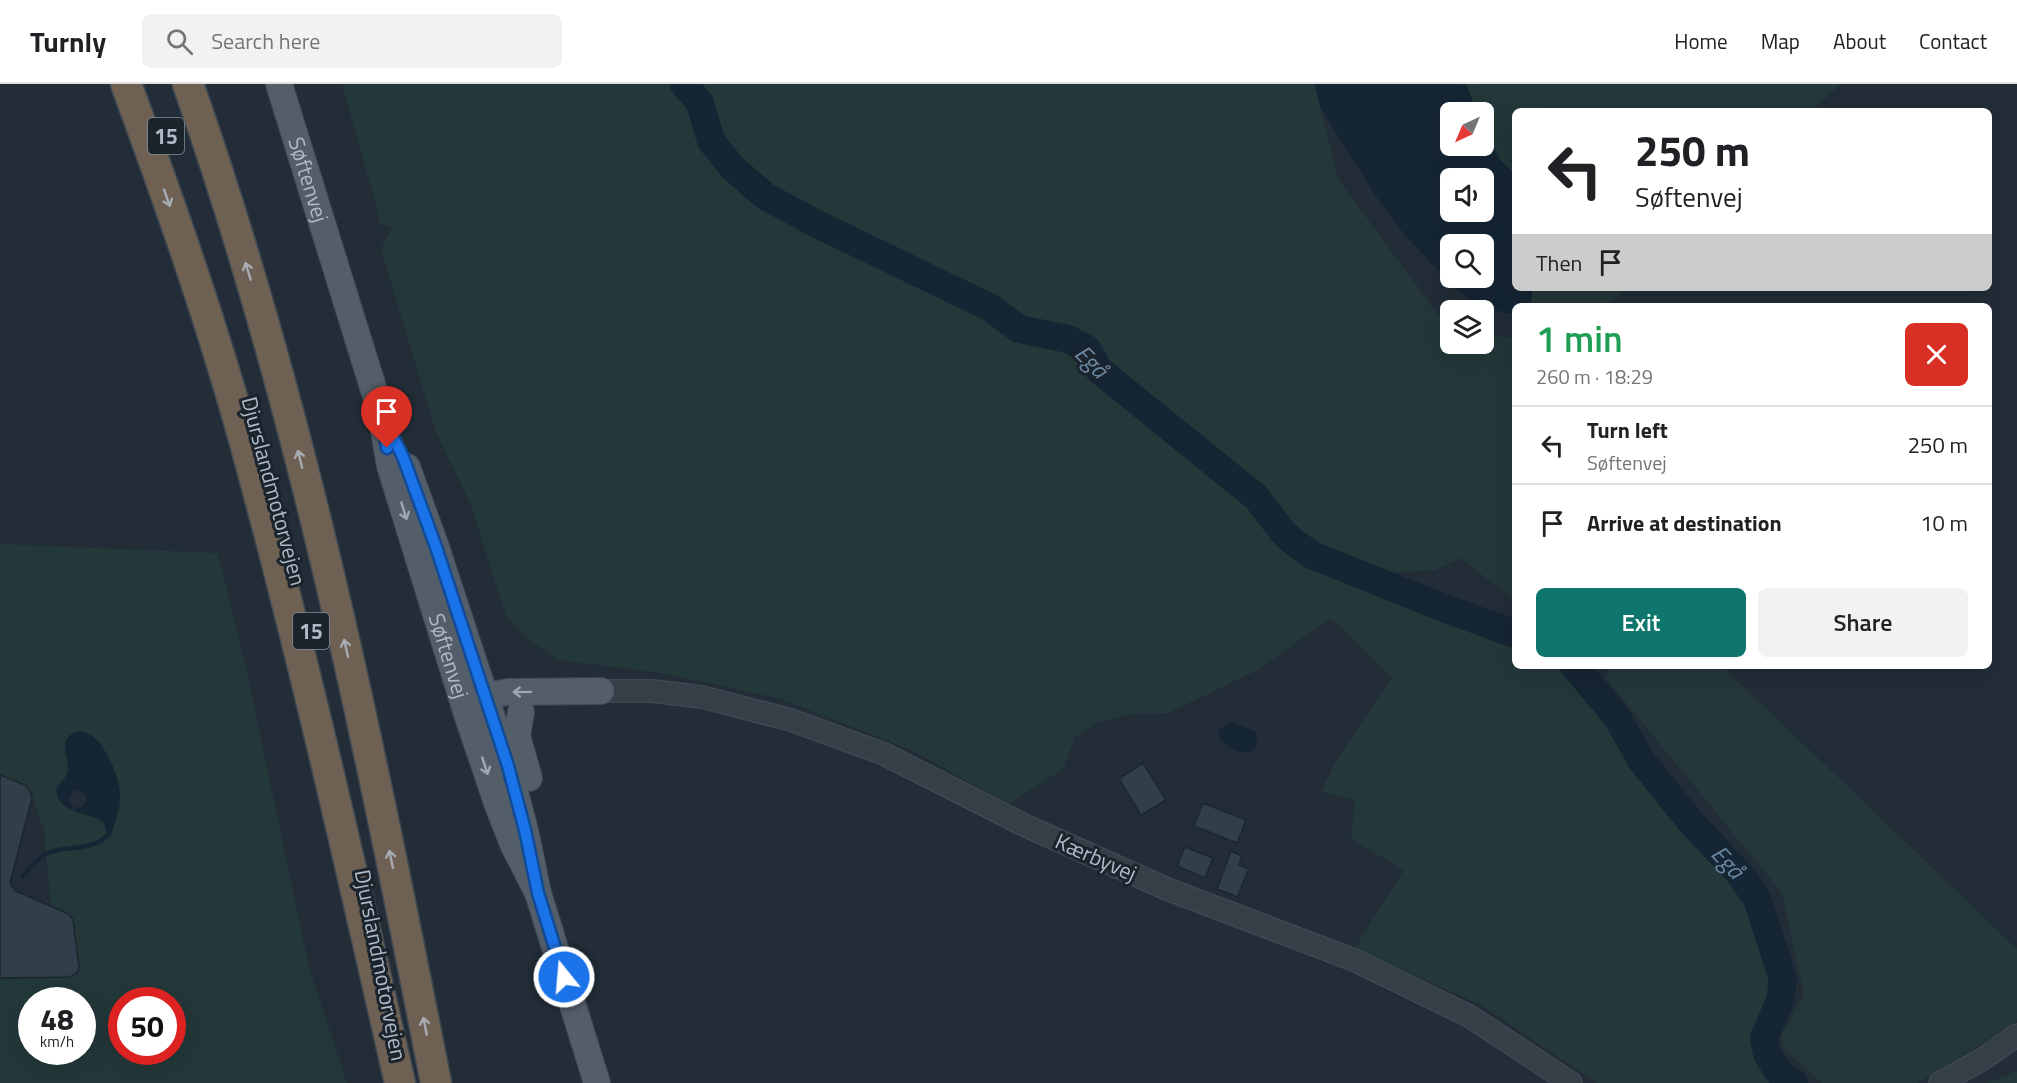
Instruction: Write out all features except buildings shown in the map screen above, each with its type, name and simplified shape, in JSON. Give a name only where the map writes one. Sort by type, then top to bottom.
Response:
[{"type":"highway","points":[[126,84],[148,142],[216,344],[255,479],[329,771],[400,1083]]},
{"type":"highway","points":[[141,84],[185,187]]},
{"type":"highway","name":"Djurslandmotorvejen","points":[[147,84],[185,187],[236,350],[308,621],[348,801],[405,1083]]},
{"type":"highway","name":"Djurslandmotorvejen","points":[[188,84],[272,349],[329,578],[359,705],[436,1083]]},
{"type":"highway","points":[[204,84],[238,240]]},
{"type":"main road","name":"Søftenvej","points":[[279,84],[381,413],[390,466],[481,708],[508,766],[538,893],[597,1083]]},
{"type":"main road","points":[[481,708],[508,692],[601,691]]},
{"type":"main road","points":[[481,708],[521,712],[601,691]]},
{"type":"main road","name":"Søftenvej","points":[[481,708],[497,804],[513,844],[538,893]]},
{"type":"main road","points":[[521,712],[517,736],[531,788],[535,818],[532,864]]},
{"type":"street","name":"Kærbyvej","points":[[601,691],[652,691],[702,696],[791,720],[884,754],[1026,826],[1167,889],[1375,970],[1469,1016],[1571,1083]]},
{"type":"street","points":[[1940,1083],[1983,1059],[2017,1035]]},
{"type":"green space","points":[[342,84],[1315,84],[1338,179],[1440,317],[1440,354],[1494,354],[1494,335],[1512,338],[1512,599],[1461,558],[1435,570],[1383,573],[1376,586],[1512,640],[1512,669],[1569,669],[1610,717],[1634,761],[1744,892],[1769,973],[1766,1006],[1756,1040],[1779,1083],[1597,1083],[1481,1005],[1355,948],[1404,870],[1351,839],[1355,800],[1321,792],[1336,761],[1392,678],[1331,618],[1256,671],[1168,713],[1131,714],[1096,723],[1075,737],[1063,769],[1009,804],[911,750],[781,699],[662,673],[558,660],[527,639],[506,616],[471,505],[436,432],[381,249],[392,227],[380,225]],"holes":[[[713,144],[733,168],[755,186],[719,163]]]},
{"type":"green space","points":[[1466,84],[1840,84],[1815,108],[1512,108],[1512,171],[1494,151],[1494,102],[1473,102]]},
{"type":"green space","points":[[1532,291],[1623,291],[1611,303],[1531,303]]},
{"type":"green space","points":[[0,544],[218,553],[249,681],[309,968],[347,1083],[0,1083],[0,978],[70,977],[77,973],[79,967],[73,920],[69,914],[51,906],[44,830],[30,791],[25,785],[0,775]]},
{"type":"green space","points":[[1608,669],[1725,669],[2017,949],[2017,1020],[1976,1048],[1917,1083],[1822,1083],[1783,1048],[1781,1037],[1804,994],[1782,893],[1606,678]]},
{"type":"green space","points":[[2017,1071],[2017,1083],[1987,1083]]},
{"type":"water","points":[[1315,84],[1466,84],[1473,102],[1440,102],[1440,156],[1494,156],[1494,148],[1500,160],[1512,172],[1512,291],[1532,291],[1531,303],[1512,303],[1512,314],[1494,311],[1494,300],[1469,300],[1457,288],[1494,288],[1494,234],[1440,234],[1440,271],[1407,238],[1375,195],[1320,107]]},
{"type":"water","points":[[1229,722],[1257,734],[1256,749],[1251,753],[1235,750],[1222,741],[1218,731]]},
{"type":"water","points":[[78,731],[87,733],[101,745],[116,775],[120,798],[111,835],[106,833],[104,823],[100,820],[66,807],[58,797],[56,789],[65,778],[68,767],[66,740]]},
{"type":"pier","points":[[80,790],[86,796],[86,802],[71,811],[73,807],[69,801],[70,795]]},
{"type":"waterway","name":"Egå","points":[[684,84],[700,103],[711,141],[733,168],[765,196],[815,223],[991,308],[1019,329],[1068,339],[1087,349],[1099,370],[1256,497],[1283,532],[1312,555],[1512,633]]},
{"type":"waterway","name":"Egå","points":[[1577,669],[1617,717],[1641,760],[1690,821],[1738,872],[1757,899],[1783,979],[1781,998],[1764,1038],[1767,1054],[1780,1074],[1794,1083]]},
{"type":"waterway","points":[[42,856],[50,852],[93,844],[109,834]]},
{"type":"waterway","points":[[32,865],[39,859]]},
{"type":"waterway","points":[[23,876],[29,868]]},
{"type":"route","points":[[387,448],[381,413],[403,457],[436,547],[508,766],[525,830],[538,893],[564,977]]}]
